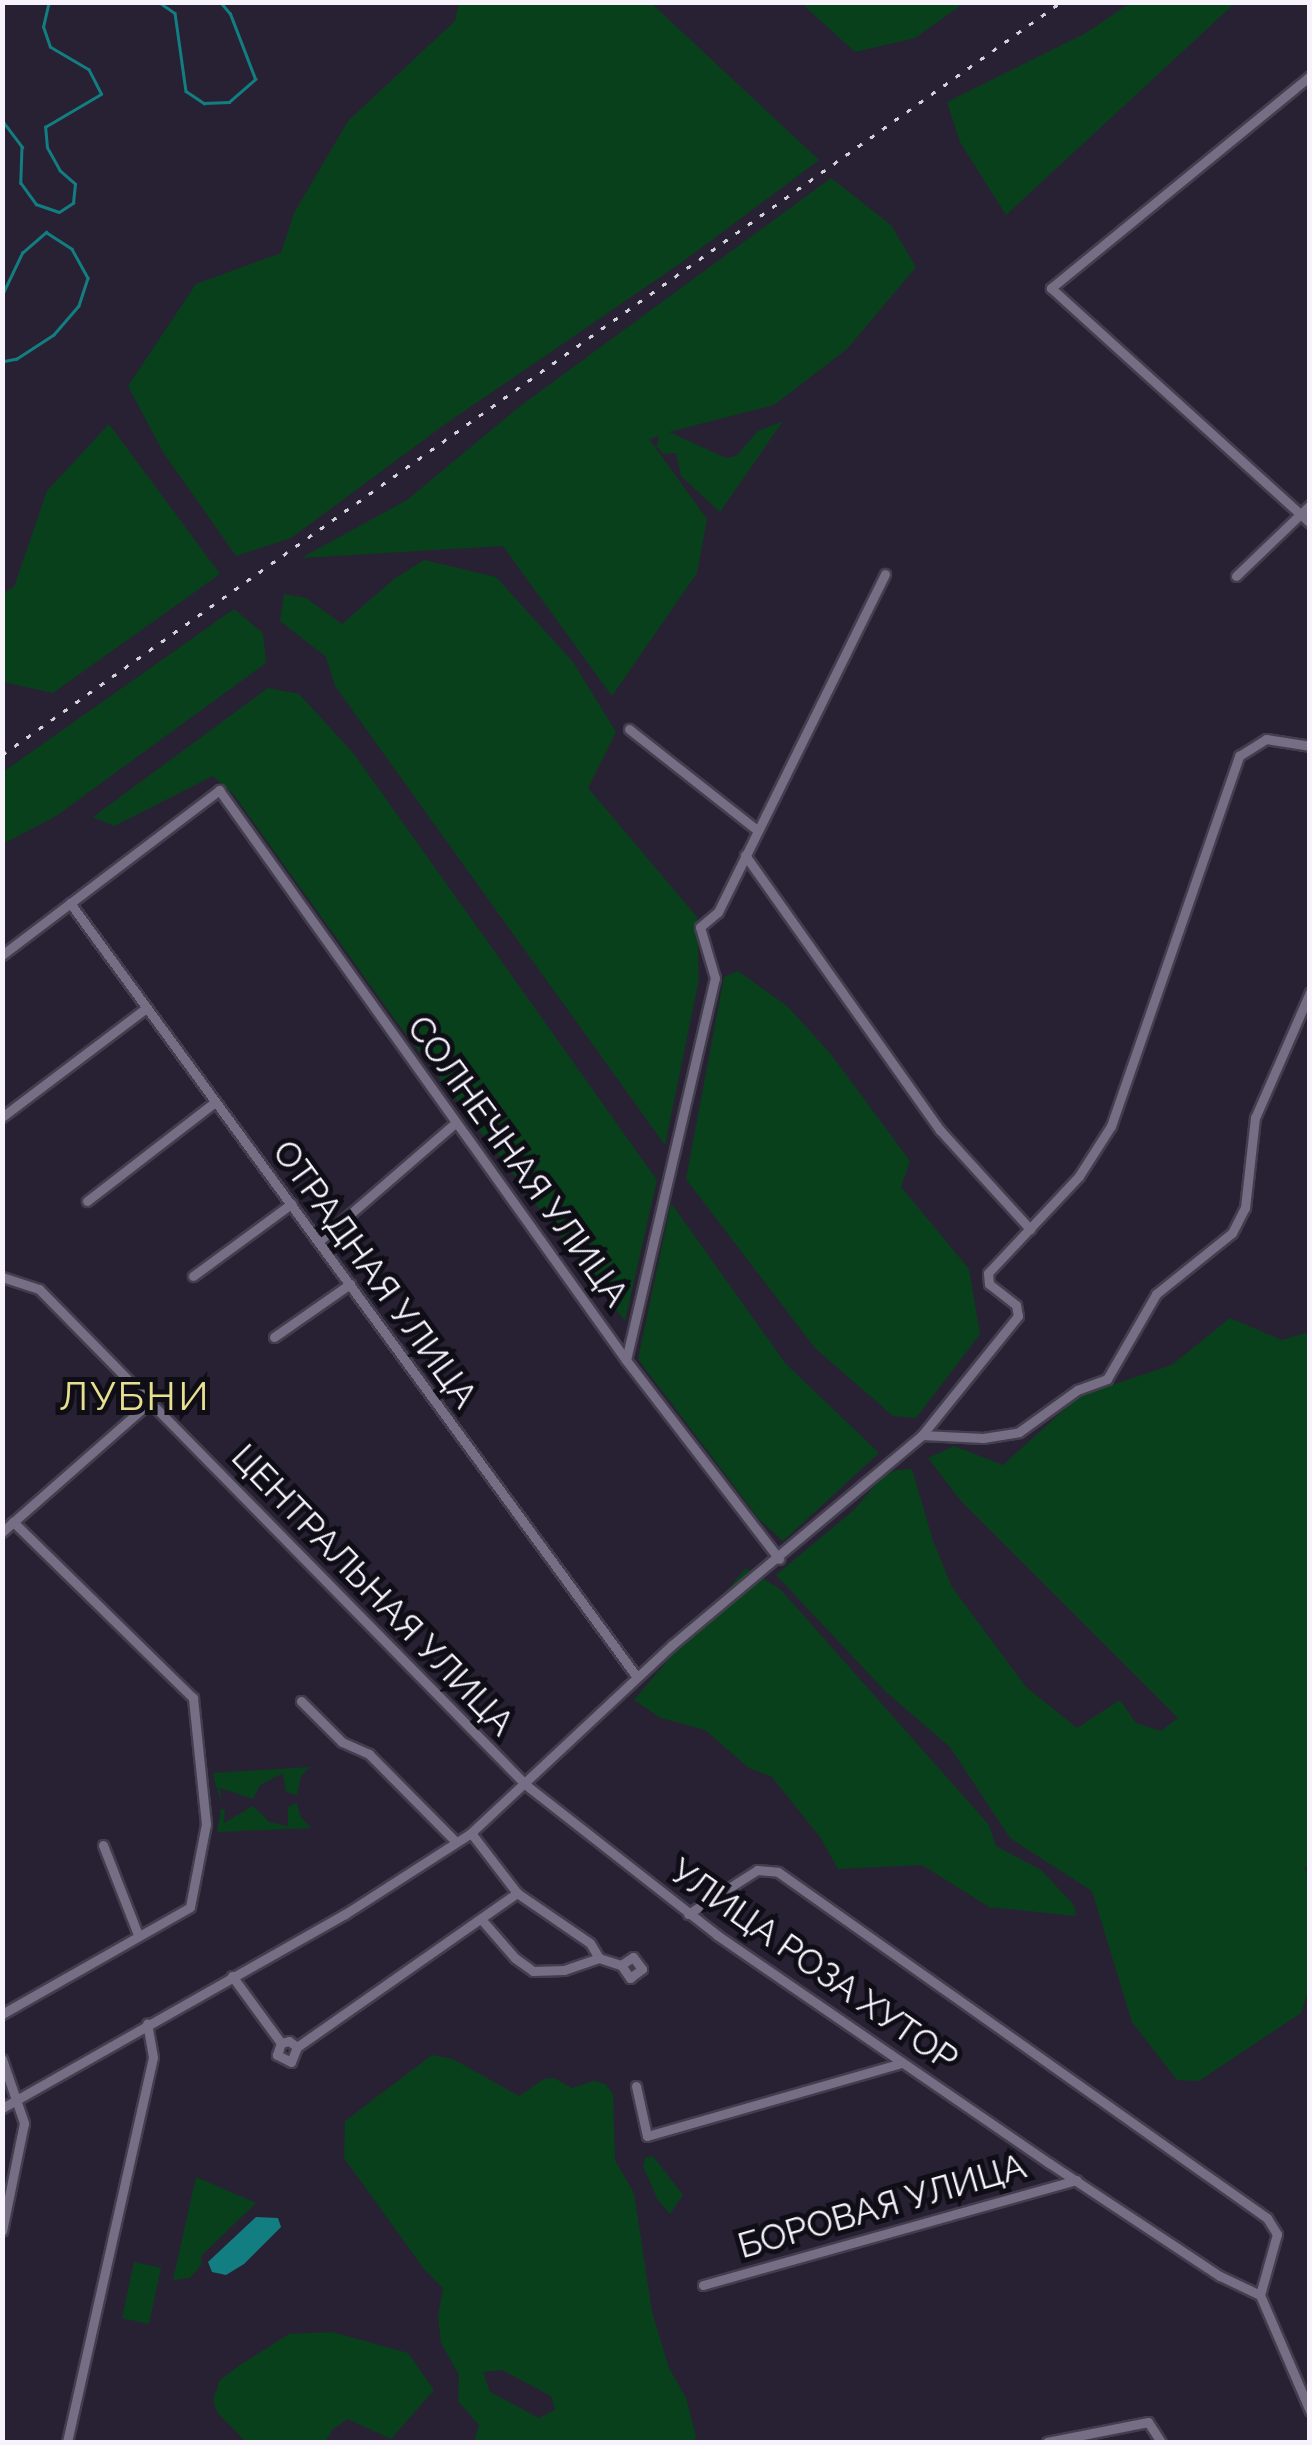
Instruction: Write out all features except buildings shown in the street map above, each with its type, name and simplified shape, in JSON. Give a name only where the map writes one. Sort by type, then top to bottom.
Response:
[{"type":"street","points":[[1310,76],[1051,288],[1310,522]]},
{"type":"street","points":[[1236,576],[1310,505]]},
{"type":"street","points":[[626,1360],[715,978],[700,927],[718,912],[757,830],[808,738],[885,574]]},
{"type":"street","points":[[629,729],[757,830]]},
{"type":"street","points":[[2,2108],[345,1914],[472,1833],[637,1677],[922,1436],[1018,1316],[1016,1305],[989,1284],[988,1273],[1080,1176],[1111,1126],[1239,756],[1266,739],[1310,746]]},
{"type":"street","name":"СОЛНЕЧНАЯ УЛИЦА","points":[[70,903],[219,790],[626,1360],[779,1559]]},
{"type":"street","points":[[745,855],[940,1130],[1030,1230]]},
{"type":"street","points":[[2,955],[70,903]]},
{"type":"street","name":"ОТРАДНАЯ УЛИЦА","points":[[70,903],[637,1677]]},
{"type":"street","points":[[922,1436],[982,1438],[1019,1432],[1077,1390],[1111,1374],[1156,1294],[1206,1258],[1239,1221],[1245,1208],[1255,1118],[1310,992]]},
{"type":"street","points":[[2,1117],[145,1009]]},
{"type":"street","points":[[86,1201],[214,1102]]},
{"type":"street","points":[[319,1242],[455,1123]]},
{"type":"street","points":[[194,1276],[291,1204]]},
{"type":"street","name":"ЦЕНТРАЛЬНАЯ УЛИЦА","points":[[2,1277],[39,1289],[526,1785]]},
{"type":"street","points":[[274,1337],[350,1284]]},
{"type":"street","points":[[2,1532],[150,1402]]},
{"type":"street","points":[[2,2014],[190,1907],[206,1824],[192,1698],[13,1522]]},
{"type":"street","points":[[301,1701],[342,1742],[369,1754],[455,1841]]},
{"type":"street","name":"УЛИЦА РОЗА ХУТОР","points":[[526,1785],[688,1914],[1220,2276],[1260,2295]]},
{"type":"street","points":[[472,1833],[517,1893],[590,1943],[599,1958]]},
{"type":"street","points":[[103,1844],[138,1935]]},
{"type":"street","points":[[688,1914],[757,1870],[778,1872],[1268,2218],[1277,2234],[1260,2295],[1274,2318],[1310,2411]]},
{"type":"street","points":[[296,2047],[517,1893]]},
{"type":"street","points":[[482,1919],[514,1958],[533,1971],[564,1970],[599,1958],[621,1965]]},
{"type":"street","points":[[232,1976],[281,2043]]},
{"type":"street","points":[[67,2442],[152,2057],[152,2021]]},
{"type":"street","points":[[281,2043],[288,2041],[296,2047]]},
{"type":"street","points":[[281,2043],[276,2055],[284,2062],[296,2057],[296,2047]]},
{"type":"street","points":[[2,2059],[24,2123],[2,2231]]},
{"type":"street","points":[[636,2086],[646,2136],[902,2062]]},
{"type":"street","name":"БОРОВАЯ УЛИЦА","points":[[703,2285],[1077,2180]]},
{"type":"street","points":[[1047,2442],[1148,2422],[1161,2442]]},
{"type":"shaded area","points":[[459,2],[651,3],[819,160],[685,260],[444,425],[291,538],[236,556],[163,452],[128,386],[196,284],[281,253],[294,213],[348,121],[455,21]]},
{"type":"shaded area","points":[[801,3],[964,3],[915,38],[855,52]]},
{"type":"shaded area","points":[[1130,3],[1235,3],[1006,215],[960,142],[947,102],[1086,33]]},
{"type":"shaded area","points":[[831,178],[891,225],[916,267],[847,349],[774,405],[669,432],[726,458],[736,456],[758,431],[783,421],[720,512],[681,476],[676,453],[664,454],[657,447],[659,436],[649,439],[707,519],[697,573],[612,696],[503,546],[301,558],[407,500],[519,407]]},
{"type":"shaded area","points":[[109,424],[220,574],[53,693],[3,682],[3,593],[14,587],[47,491]]},
{"type":"shaded area","points":[[424,560],[496,577],[573,662],[616,732],[588,788],[697,917],[699,979],[665,1145],[335,686],[326,657],[280,621],[284,594],[306,598],[342,624],[394,579]]},
{"type":"shaded area","points":[[234,609],[263,633],[266,663],[56,816],[3,844],[3,772]]},
{"type":"shaded area","points":[[268,688],[299,694],[354,754],[657,1180],[625,1321],[396,1021],[234,795],[213,776],[114,826],[93,817]]},
{"type":"shaded area","points":[[738,971],[787,1006],[830,1053],[910,1161],[901,1187],[969,1269],[980,1334],[916,1418],[893,1416],[815,1348],[686,1179],[724,977]]},
{"type":"shaded area","points":[[671,1203],[785,1363],[879,1453],[783,1541],[759,1519],[638,1359]]},
{"type":"shaded area","points":[[1230,1318],[1282,1340],[1309,1332],[1309,1869],[1304,1867],[1310,1881],[1309,1989],[1301,2013],[1199,2081],[1177,2080],[1132,2022],[1092,1891],[1010,1838],[950,1747],[887,1693],[776,1575],[854,1510],[881,1478],[896,1470],[912,1469],[933,1541],[952,1587],[1026,1687],[1077,1728],[1120,1700],[1136,1723],[1161,1731],[1178,1718],[961,1501],[928,1458],[954,1446],[1003,1465],[1079,1396],[1172,1365]]},
{"type":"shaded area","points":[[746,1568],[780,1589],[989,1825],[996,1846],[1041,1870],[1074,1905],[1076,1916],[989,1907],[922,1865],[838,1869],[820,1837],[772,1777],[749,1768],[705,1730],[661,1718],[634,1700]]},
{"type":"shaded area","points":[[310,1767],[301,1776],[297,1795],[286,1792],[283,1773],[260,1785],[253,1799],[220,1788],[221,1802],[213,1773]]},
{"type":"shaded area","points":[[297,1803],[300,1816],[311,1828],[217,1832],[221,1809],[225,1809],[224,1823],[253,1806],[269,1822],[288,1826],[288,1807]]},
{"type":"shaded area","points":[[432,2055],[453,2059],[519,2096],[544,2079],[554,2078],[572,2088],[594,2081],[605,2084],[613,2094],[615,2160],[634,2193],[652,2312],[669,2368],[686,2398],[696,2436],[694,2442],[474,2442],[479,2425],[458,2401],[459,2375],[441,2343],[438,2317],[443,2288],[424,2269],[344,2158],[345,2121]],"holes":[[[502,2370],[551,2396],[555,2410],[539,2418],[490,2392],[483,2372]]]},
{"type":"shaded area","points":[[653,2156],[683,2195],[670,2214],[658,2200],[643,2166],[645,2158]]},
{"type":"shaded area","points":[[196,2177],[256,2203],[201,2256],[202,2264],[190,2278],[173,2280]]},
{"type":"shaded area","points":[[256,2217],[278,2218],[281,2227],[244,2264],[226,2275],[212,2272],[208,2262]]},
{"type":"shaded area","points":[[134,2262],[161,2268],[149,2324],[122,2318]]},
{"type":"shaded area","points":[[332,2332],[408,2353],[434,2390],[391,2439],[348,2419],[333,2429],[325,2442],[246,2442],[217,2412],[213,2400],[220,2380],[240,2365],[289,2334]]},
{"type":"waterway","points":[[2,120],[22,147],[21,183],[36,204],[59,212],[73,203],[75,184],[60,171],[47,148],[45,127],[101,94],[89,70],[50,47],[43,27],[49,2]]},
{"type":"waterway","points":[[159,2],[175,13],[186,91],[204,103],[229,102],[255,79],[230,14],[220,2]]},
{"type":"waterway","points":[[2,295],[22,253],[46,232],[72,249],[88,278],[79,306],[54,335],[17,359],[2,362]]},
{"type":"railway","points":[[2,755],[1061,2]]},
{"type":"district","name":"ЛУБНИ","points":[[135,1396]]}]
